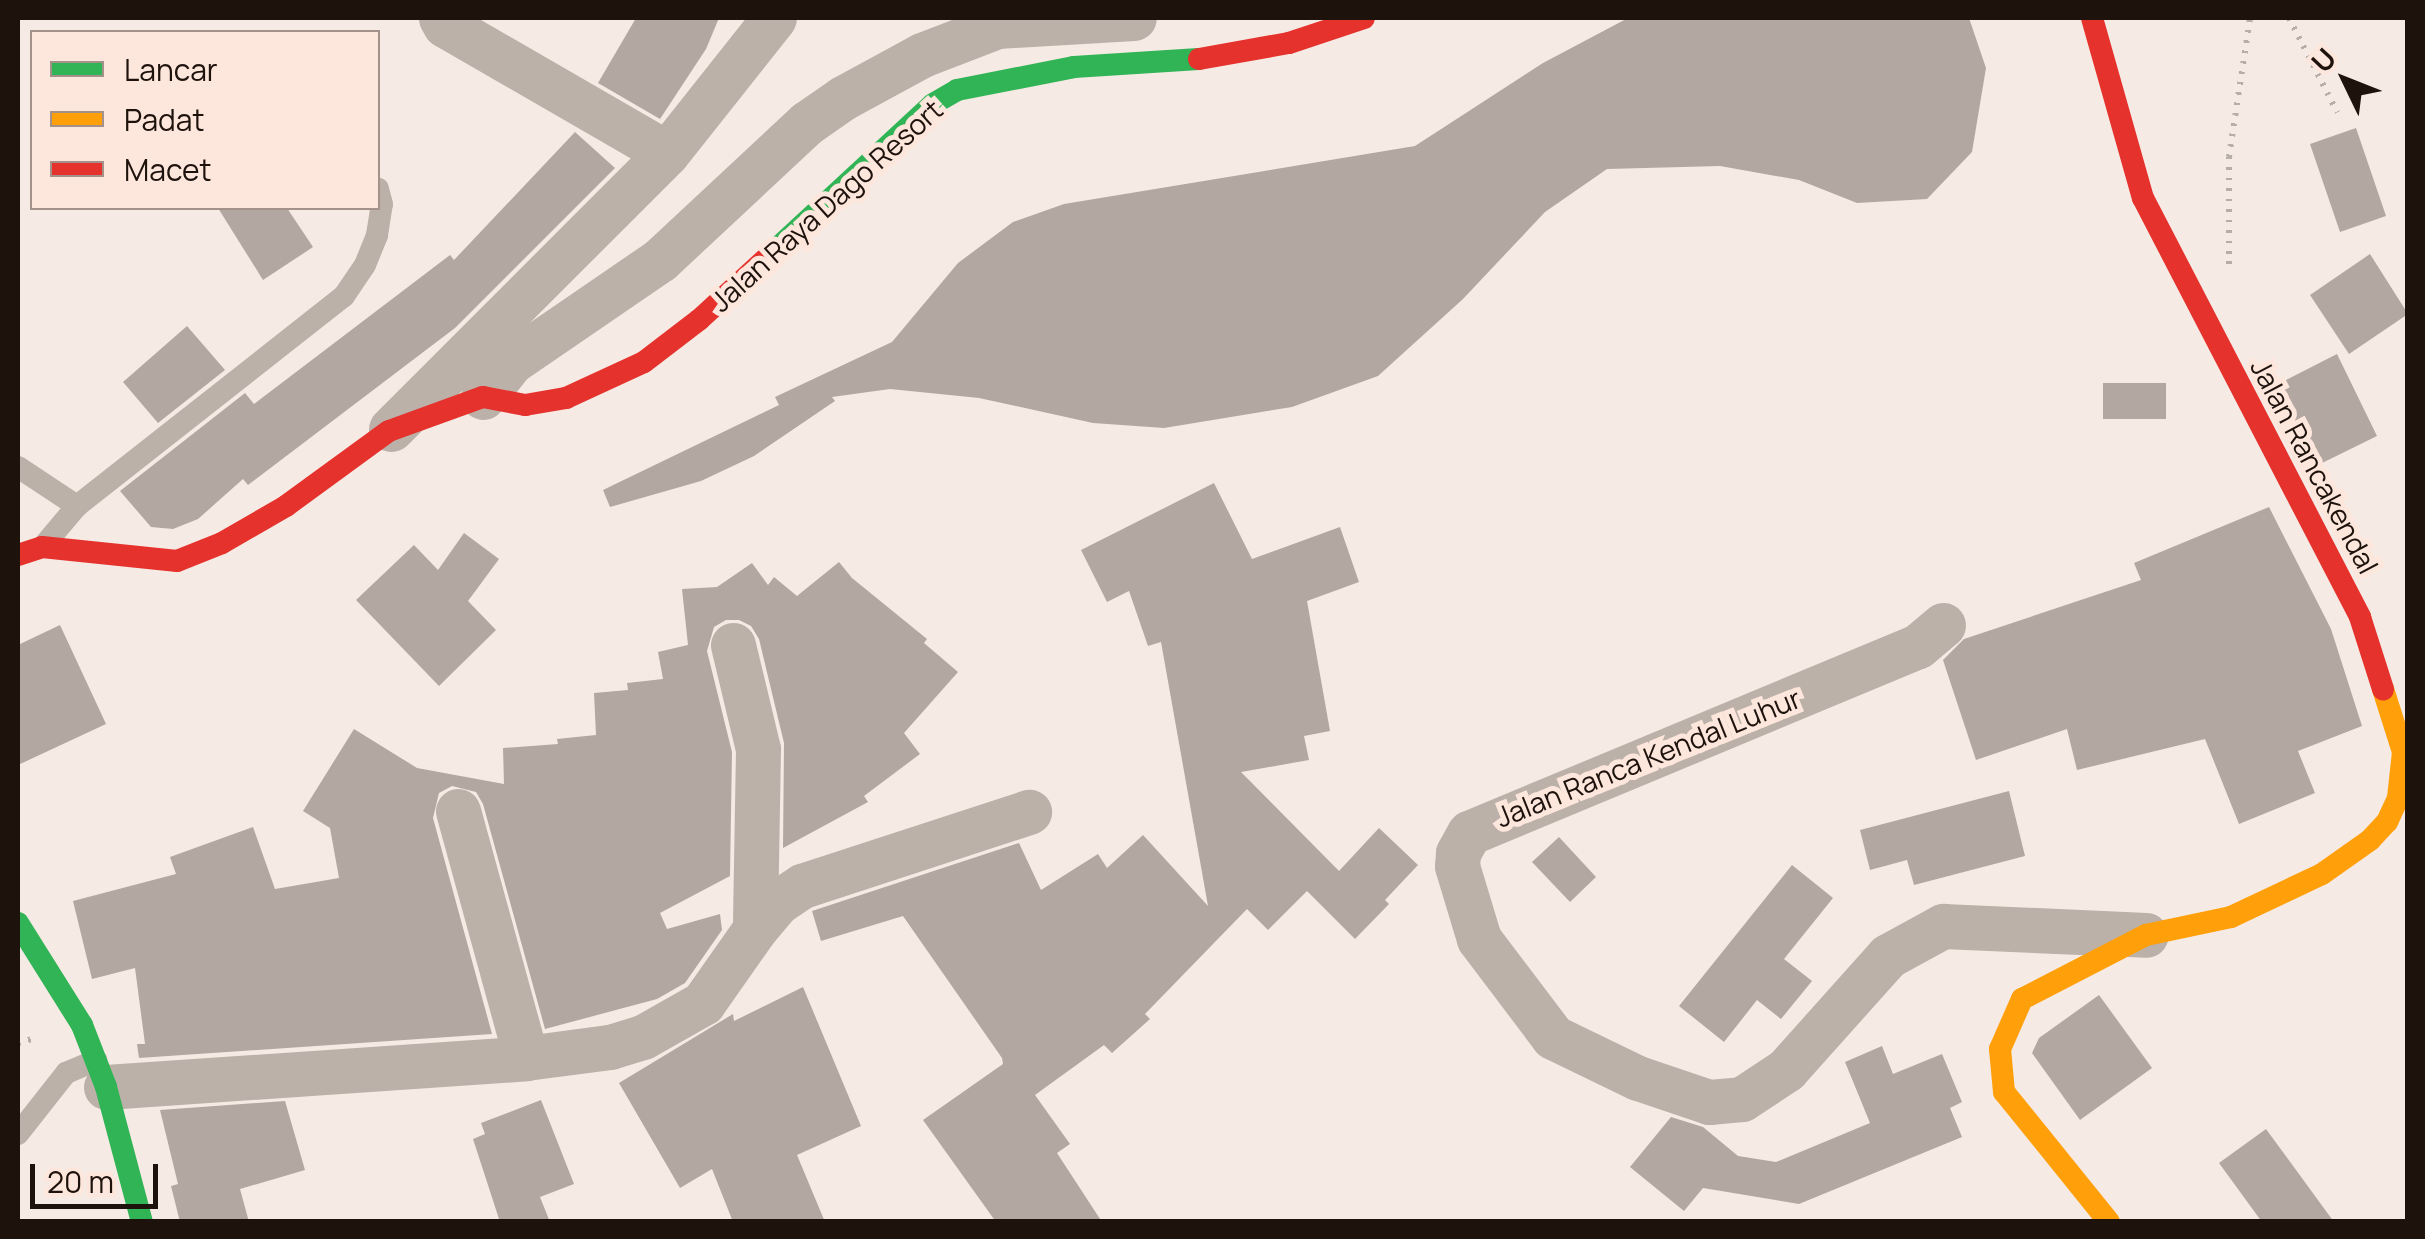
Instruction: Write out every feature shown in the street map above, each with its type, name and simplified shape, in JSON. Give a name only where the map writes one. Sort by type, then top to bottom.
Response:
[{"type":"street","points":[[441,18],[446,25],[667,153]]},
{"type":"street","points":[[390,431],[667,153],[774,18]]},
{"type":"street","name":"Jalan Raya Dago Resort","points":[[483,397],[511,362],[660,260],[807,123],[843,98],[922,55],[996,26],[1134,18]]},
{"type":"street","name":"Jalan Raya Dago Resort","points":[[18,555],[42,547],[177,561],[222,543],[286,506],[390,431],[483,397],[525,405],[566,398],[644,362],[768,259],[933,104],[956,90],[1074,67],[1214,58],[1289,44],[1364,18]]},
{"type":"street","name":"Jalan Rancakendal","points":[[2092,18],[2143,198],[2191,298],[2263,426],[2360,617],[2403,752],[2398,798],[2387,822],[2370,840],[2322,874],[2231,917],[2146,935],[2022,998],[2000,1049],[2004,1092],[2110,1222]]},
{"type":"street","name":"Jalan Ranca Kendal Luhur","points":[[1944,625],[1918,646],[1469,833],[1457,866],[1479,939],[1553,1038],[1638,1078],[1709,1102],[1742,1099],[1786,1070],[1888,956],[1943,926],[2146,935]]},
{"type":"street","points":[[733,645],[758,749],[755,929]]},
{"type":"street","points":[[458,812],[526,1058]]},
{"type":"street","points":[[101,1073],[526,1058],[610,1046],[669,1024],[703,1003],[755,929],[778,902],[802,886],[1029,812]]},
{"type":"street","points":[[18,922],[82,1024],[101,1073],[142,1222]]},
{"type":"lane","points":[[42,547],[77,506],[344,296],[366,265],[378,236],[380,196]]},
{"type":"lane","points":[[18,467],[77,506]]},
{"type":"lane","points":[[18,1134],[66,1073],[101,1073]]},
{"type":"path","points":[[2191,298],[2230,262],[2229,157],[2250,18]]},
{"type":"path","points":[[2289,18],[2337,112]]},
{"type":"building","points":[[636,18],[719,18],[706,49],[660,119],[598,83]]},
{"type":"building","points":[[1628,18],[1969,18],[1986,68],[1972,152],[1927,199],[1857,203],[1799,180],[1720,166],[1607,169],[1545,212],[1463,299],[1378,376],[1292,407],[1164,428],[1093,423],[979,398],[890,389],[832,397],[835,401],[754,456],[701,481],[610,507],[603,490],[779,405],[775,397],[892,342],[958,263],[1013,222],[1064,204],[1415,146],[1543,63]]},
{"type":"building","points":[[2356,128],[2386,216],[2340,232],[2310,144]]},
{"type":"building","points":[[575,132],[615,168],[455,328],[248,485],[243,479],[198,519],[173,529],[151,527],[120,491],[245,393],[254,404],[450,255],[454,260]]},
{"type":"building","points":[[219,210],[288,210],[313,247],[263,280]]},
{"type":"building","points":[[2370,254],[2408,314],[2349,354],[2310,295]]},
{"type":"building","points":[[187,326],[225,370],[158,423],[123,382]]},
{"type":"building","points":[[2337,354],[2377,436],[2318,465],[2276,385]]},
{"type":"building","points":[[2103,383],[2166,383],[2166,419],[2103,419]]},
{"type":"building","points":[[1214,483],[1252,559],[1340,527],[1359,582],[1307,601],[1330,731],[1304,736],[1309,760],[1241,772],[1339,871],[1379,828],[1418,865],[1385,900],[1389,904],[1355,939],[1307,891],[1268,930],[1247,909],[1145,1014],[1150,1019],[1112,1053],[1104,1045],[1035,1095],[1070,1144],[1057,1153],[1102,1222],[996,1222],[923,1120],[1003,1064],[1002,1058],[903,916],[821,941],[812,911],[1019,843],[1041,890],[1098,854],[1107,868],[1143,835],[1208,906],[1161,642],[1148,646],[1129,591],[1107,602],[1081,550]]},
{"type":"building","points":[[2269,507],[2331,629],[2362,726],[2298,751],[2315,793],[2239,824],[2205,739],[2077,770],[2067,729],[1976,760],[1943,660],[1964,639],[2141,580],[2134,563]]},
{"type":"building","points":[[464,533],[499,559],[468,601],[496,630],[439,686],[356,600],[414,545],[438,570]]},
{"type":"building","points":[[839,562],[852,578],[927,639],[924,643],[958,672],[904,733],[920,754],[864,796],[868,802],[783,848],[784,743],[759,639],[751,626],[739,620],[726,620],[714,627],[707,651],[732,752],[730,876],[660,913],[667,929],[720,914],[722,930],[685,983],[657,999],[545,1029],[483,804],[476,792],[452,786],[439,793],[433,818],[492,1034],[139,1058],[137,1044],[145,1044],[135,968],[92,979],[73,901],[176,874],[170,857],[253,827],[275,889],[339,878],[330,828],[303,811],[354,729],[417,768],[504,784],[503,748],[558,744],[557,739],[596,735],[594,693],[628,690],[627,683],[663,679],[658,652],[688,645],[682,589],[717,587],[752,563],[768,585],[774,577],[797,596]]},
{"type":"building","points":[[60,625],[106,724],[18,765],[18,645]]},
{"type":"building","points":[[2009,791],[2025,856],[1914,885],[1907,860],[1870,870],[1860,830]]},
{"type":"building","points":[[1559,837],[1596,877],[1570,902],[1532,862]]},
{"type":"building","points":[[1792,865],[1833,898],[1784,959],[1812,981],[1781,1019],[1757,1000],[1724,1042],[1679,1006]]},
{"type":"building","points":[[803,987],[861,1126],[797,1155],[825,1222],[733,1222],[712,1169],[680,1188],[619,1083],[733,1014],[734,1021]]},
{"type":"building","points":[[2099,995],[2152,1068],[2080,1120],[2032,1053],[2039,1038]]},
{"type":"building","points":[[1882,1046],[1893,1074],[1942,1054],[1962,1102],[1950,1108],[1962,1137],[1799,1204],[1703,1188],[1684,1211],[1630,1167],[1671,1117],[1703,1127],[1738,1156],[1776,1162],[1870,1123],[1845,1062]]},
{"type":"building","points":[[541,1100],[574,1184],[540,1197],[550,1222],[500,1222],[473,1139],[485,1134],[481,1123]]},
{"type":"building","points":[[285,1101],[305,1170],[240,1189],[249,1222],[180,1222],[171,1186],[178,1184],[160,1110]]},
{"type":"building","points":[[2266,1129],[2334,1222],[2262,1222],[2219,1163]]},
{"type":"traffic: fast","points":[[772,253],[933,104],[957,90],[1074,67],[1199,59]]},
{"type":"traffic: fast","points":[[18,923],[82,1025],[106,1087],[142,1222]]},
{"type":"traffic: slow","points":[[2109,1222],[2004,1092],[2000,1049],[2022,999],[2146,935],[2231,917],[2322,874],[2370,840],[2387,822],[2398,798],[2403,752],[2383,689]]},
{"type":"traffic: jam","points":[[1199,59],[1289,43],[1364,18]]},
{"type":"traffic: jam","points":[[2092,18],[2143,198],[2360,617],[2383,689]]},
{"type":"traffic: jam","points":[[18,555],[42,547],[177,561],[222,543],[286,506],[389,431],[483,397],[525,405],[566,398],[644,362],[699,320],[772,253]]}]
